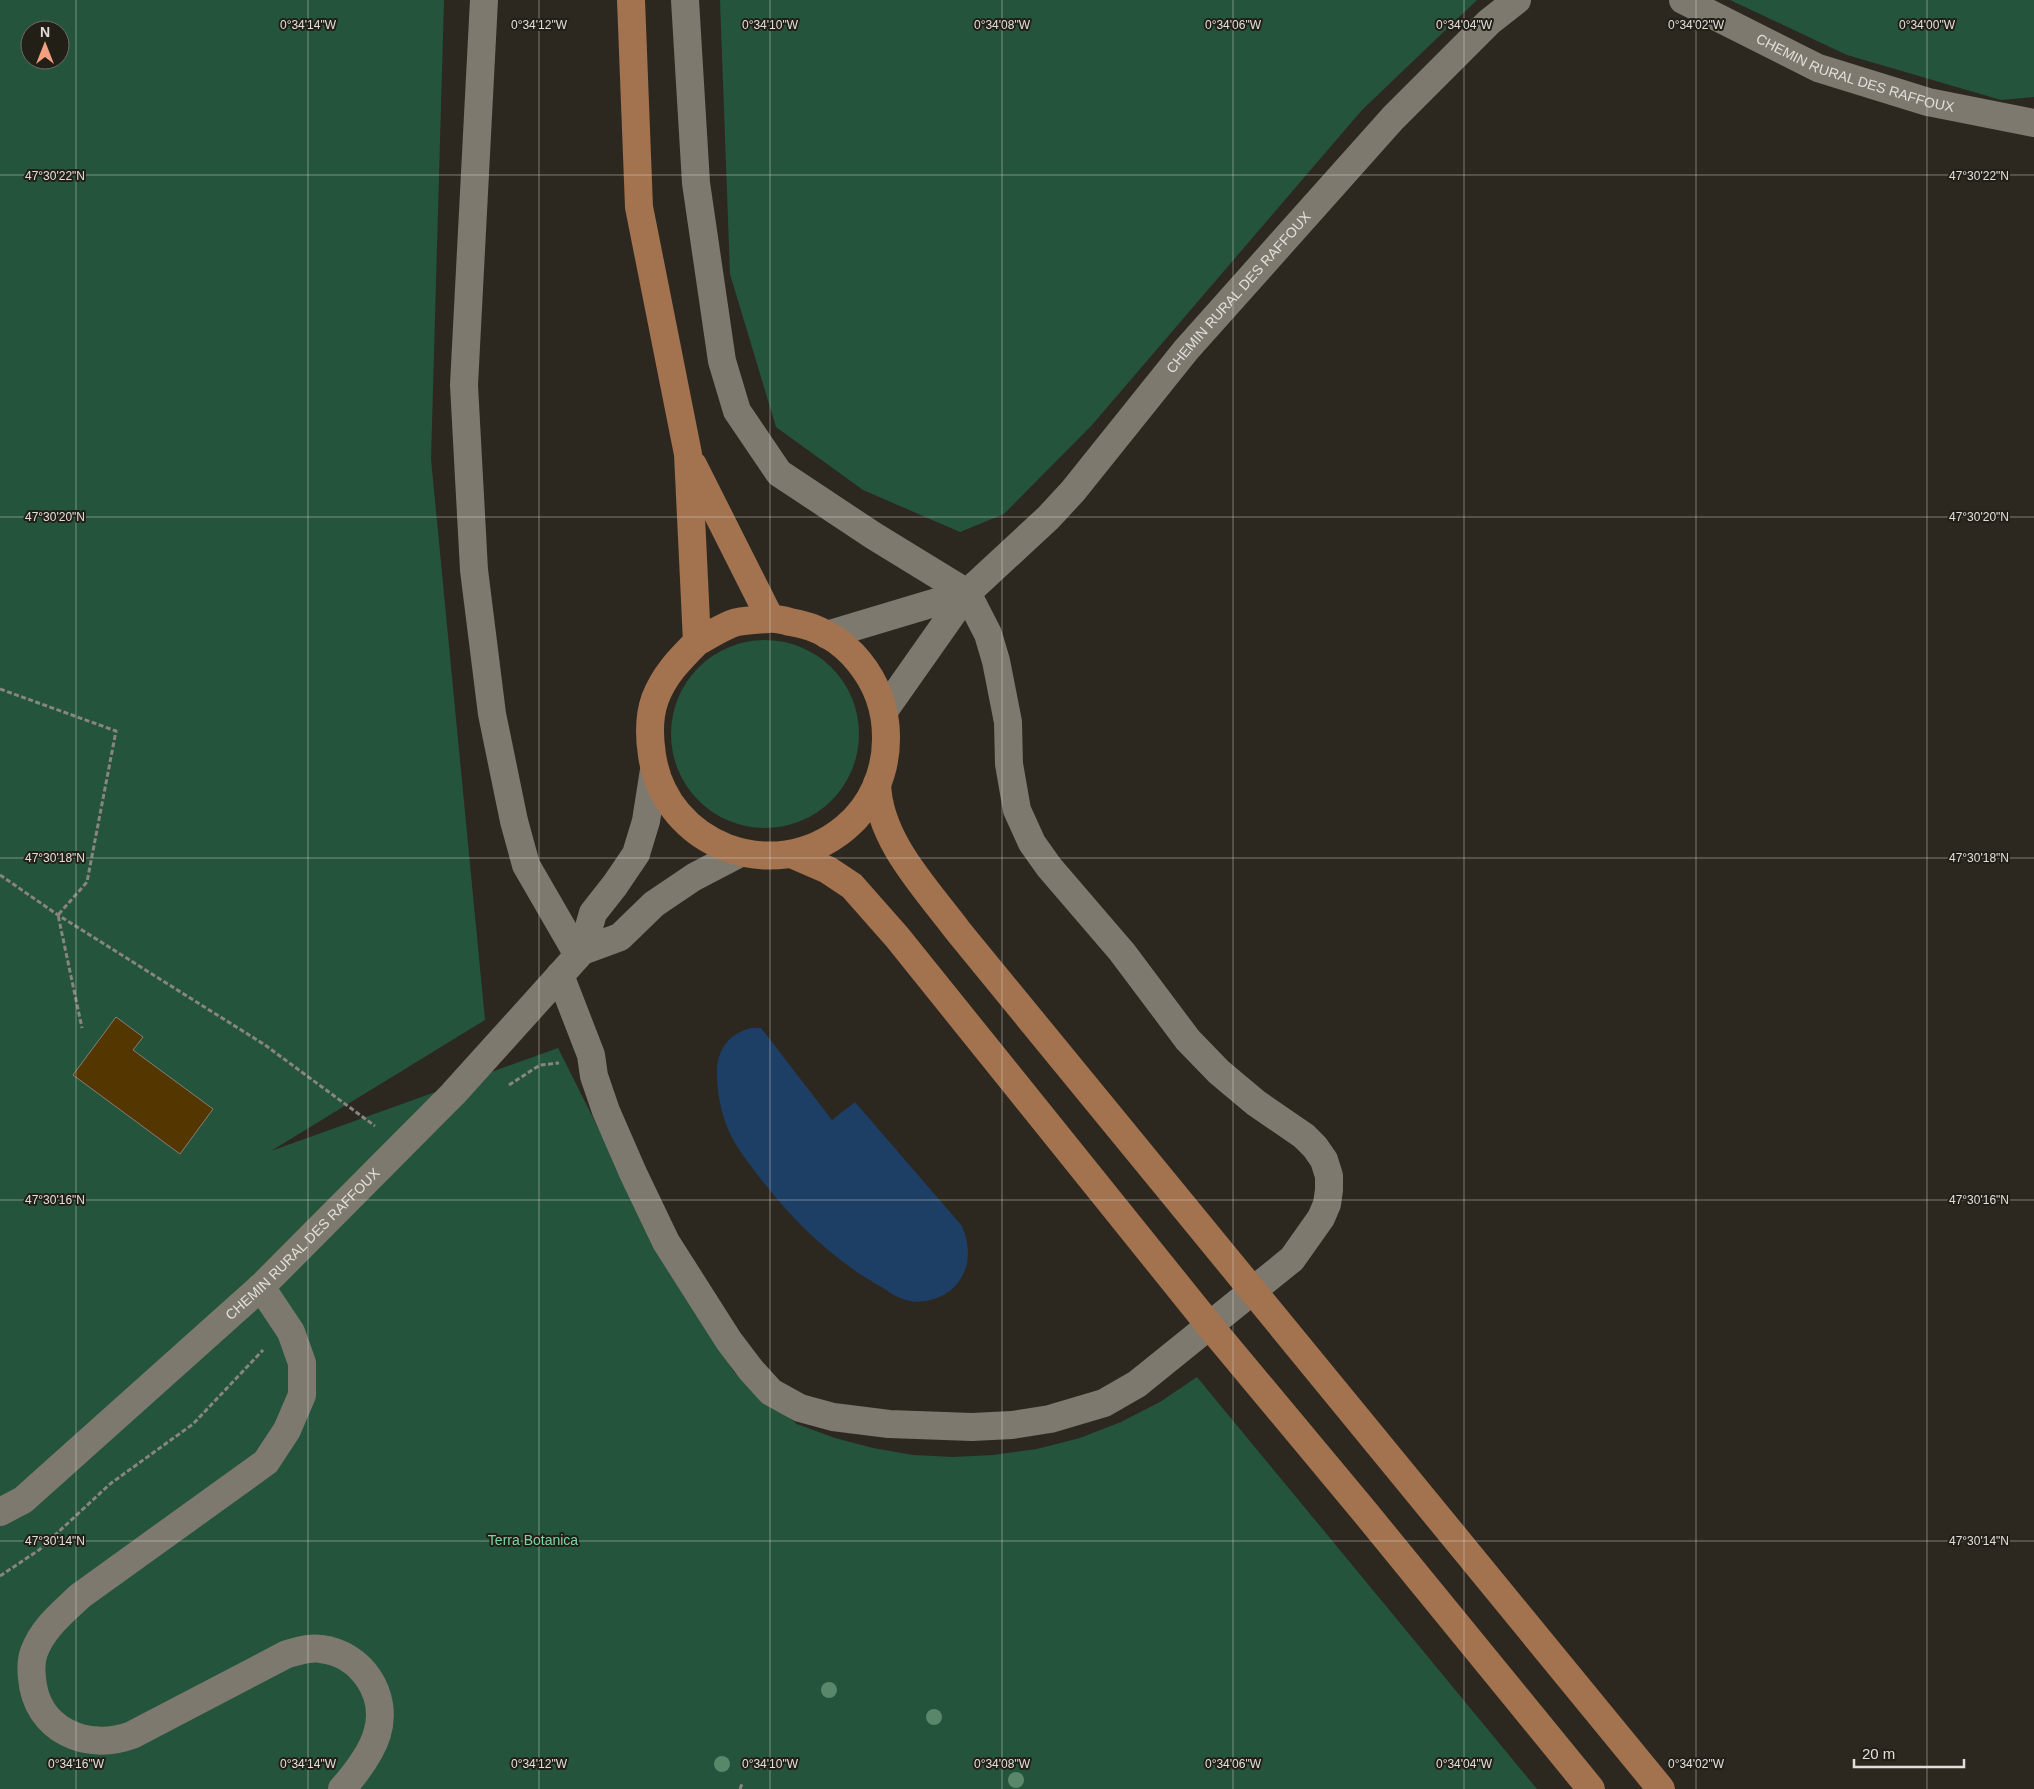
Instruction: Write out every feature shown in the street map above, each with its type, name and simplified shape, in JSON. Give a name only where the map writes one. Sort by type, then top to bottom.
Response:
[{"type":"main road","points":[[631,0],[639,206],[688,454],[697,642]]},
{"type":"main road","points":[[688,454],[770,618]]},
{"type":"main road","points":[[878,784],[860,814],[843,830],[813,848],[791,854],[765,856],[740,852],[715,843],[693,830],[669,803],[654,770],[649,734],[655,700],[672,667],[697,642],[732,624],[770,618],[806,624],[837,640],[863,664],[879,692],[887,723],[886,754],[878,784],[878,801],[884,821],[894,842],[910,867],[958,931],[1661,1789]]},
{"type":"main road","points":[[791,854],[828,870],[852,886],[890,930],[1208,1324],[1592,1789]]},
{"type":"street","points":[[484,0],[464,385],[474,570],[492,714],[514,821],[526,865],[580,953]]},
{"type":"street","points":[[560,975],[591,1055],[594,1076],[606,1111],[666,1242],[729,1341],[751,1370],[771,1392],[800,1408],[833,1417],[889,1424],[972,1427],[1012,1425],[1050,1419],[1104,1403],[1136,1384],[1292,1259],[1322,1218],[1327,1204],[1328,1176],[1324,1160],[1315,1147],[1304,1136],[1256,1103],[1219,1072],[1188,1040],[1122,952],[1049,867],[1032,843],[1017,810],[1009,764],[1008,722],[996,661],[988,634],[967,592],[874,536],[779,473],[737,411],[722,361],[696,183],[685,0]]},
{"type":"street","name":"CHEMIN RURAL DES RAFFOUX","points":[[884,711],[967,592],[1048,518],[1073,490],[1186,350],[1393,118],[1489,22],[1517,0]]},
{"type":"street","name":"CHEMIN RURAL DES RAFFOUX","points":[[1683,0],[1818,68],[1928,102],[2034,123]]},
{"type":"street","name":"CHEMIN RURAL DES RAFFOUX","points":[[827,635],[967,592]]},
{"type":"street","name":"CHEMIN RURAL DES RAFFOUX","points":[[0,1512],[23,1500],[261,1287],[453,1094],[580,953],[593,913],[636,854],[646,821],[654,770]]},
{"type":"street","name":"CHEMIN RURAL DES RAFFOUX","points":[[580,953],[620,937],[654,904],[694,877],[740,852]]},
{"type":"street","points":[[261,1287],[291,1332],[302,1363],[302,1395],[287,1430],[266,1462],[80,1596],[53,1621],[42,1635],[34,1653],[31,1668],[33,1688],[44,1713],[60,1728],[75,1737],[107,1742],[132,1735],[287,1654],[308,1648],[333,1651],[350,1660],[364,1671],[371,1680],[380,1706],[377,1734],[374,1741],[355,1774],[342,1789]]},
{"type":"path","points":[[0,689],[116,731],[87,882],[58,915]]},
{"type":"path","points":[[0,875],[58,915],[265,1045],[402,1145]]},
{"type":"path","points":[[58,915],[82,1028]]},
{"type":"path","points":[[505,1087],[540,1065],[555,1062],[566,1063]]},
{"type":"path","points":[[0,1576],[39,1550],[110,1484],[193,1424],[269,1344],[282,1318]]},
{"type":"path","points":[[740,1789],[742,1784]]},
{"type":"green space","name":"Terra Botanica","points":[[0,0],[444,0],[431,459],[485,1020],[271,1151],[558,1048],[664,1259],[734,1372],[797,1424],[835,1438],[873,1448],[913,1455],[953,1457],[993,1455],[1037,1449],[1080,1438],[1121,1422],[1160,1402],[1197,1377],[1537,1789],[0,1789]]},
{"type":"green space","points":[[720,0],[1477,0],[1362,110],[1092,425],[1004,514],[960,532],[863,490],[776,427],[730,274]]},
{"type":"green space","points":[[1730,0],[2034,0],[2034,97],[2001,100],[1847,55]]},
{"type":"green space","points":[[765,640],[783,642],[801,648],[817,656],[831,668],[843,682],[851,698],[857,716],[859,734],[857,752],[851,770],[843,786],[831,800],[817,812],[801,820],[783,826],[765,828],[747,826],[729,820],[713,812],[699,800],[687,786],[679,770],[673,752],[671,734],[673,716],[679,698],[687,682],[699,668],[713,656],[729,648],[747,642]]},
{"type":"water","points":[[751,1028],[761,1028],[832,1120],[855,1102],[962,1226],[967,1240],[967,1262],[958,1283],[947,1293],[926,1301],[910,1301],[898,1297],[848,1266],[801,1225],[751,1166],[727,1127],[720,1101],[717,1066],[721,1051],[730,1039],[736,1034]]},
{"type":"building","points":[[116,1017],[143,1037],[133,1050],[213,1109],[180,1154],[73,1075]]}]
